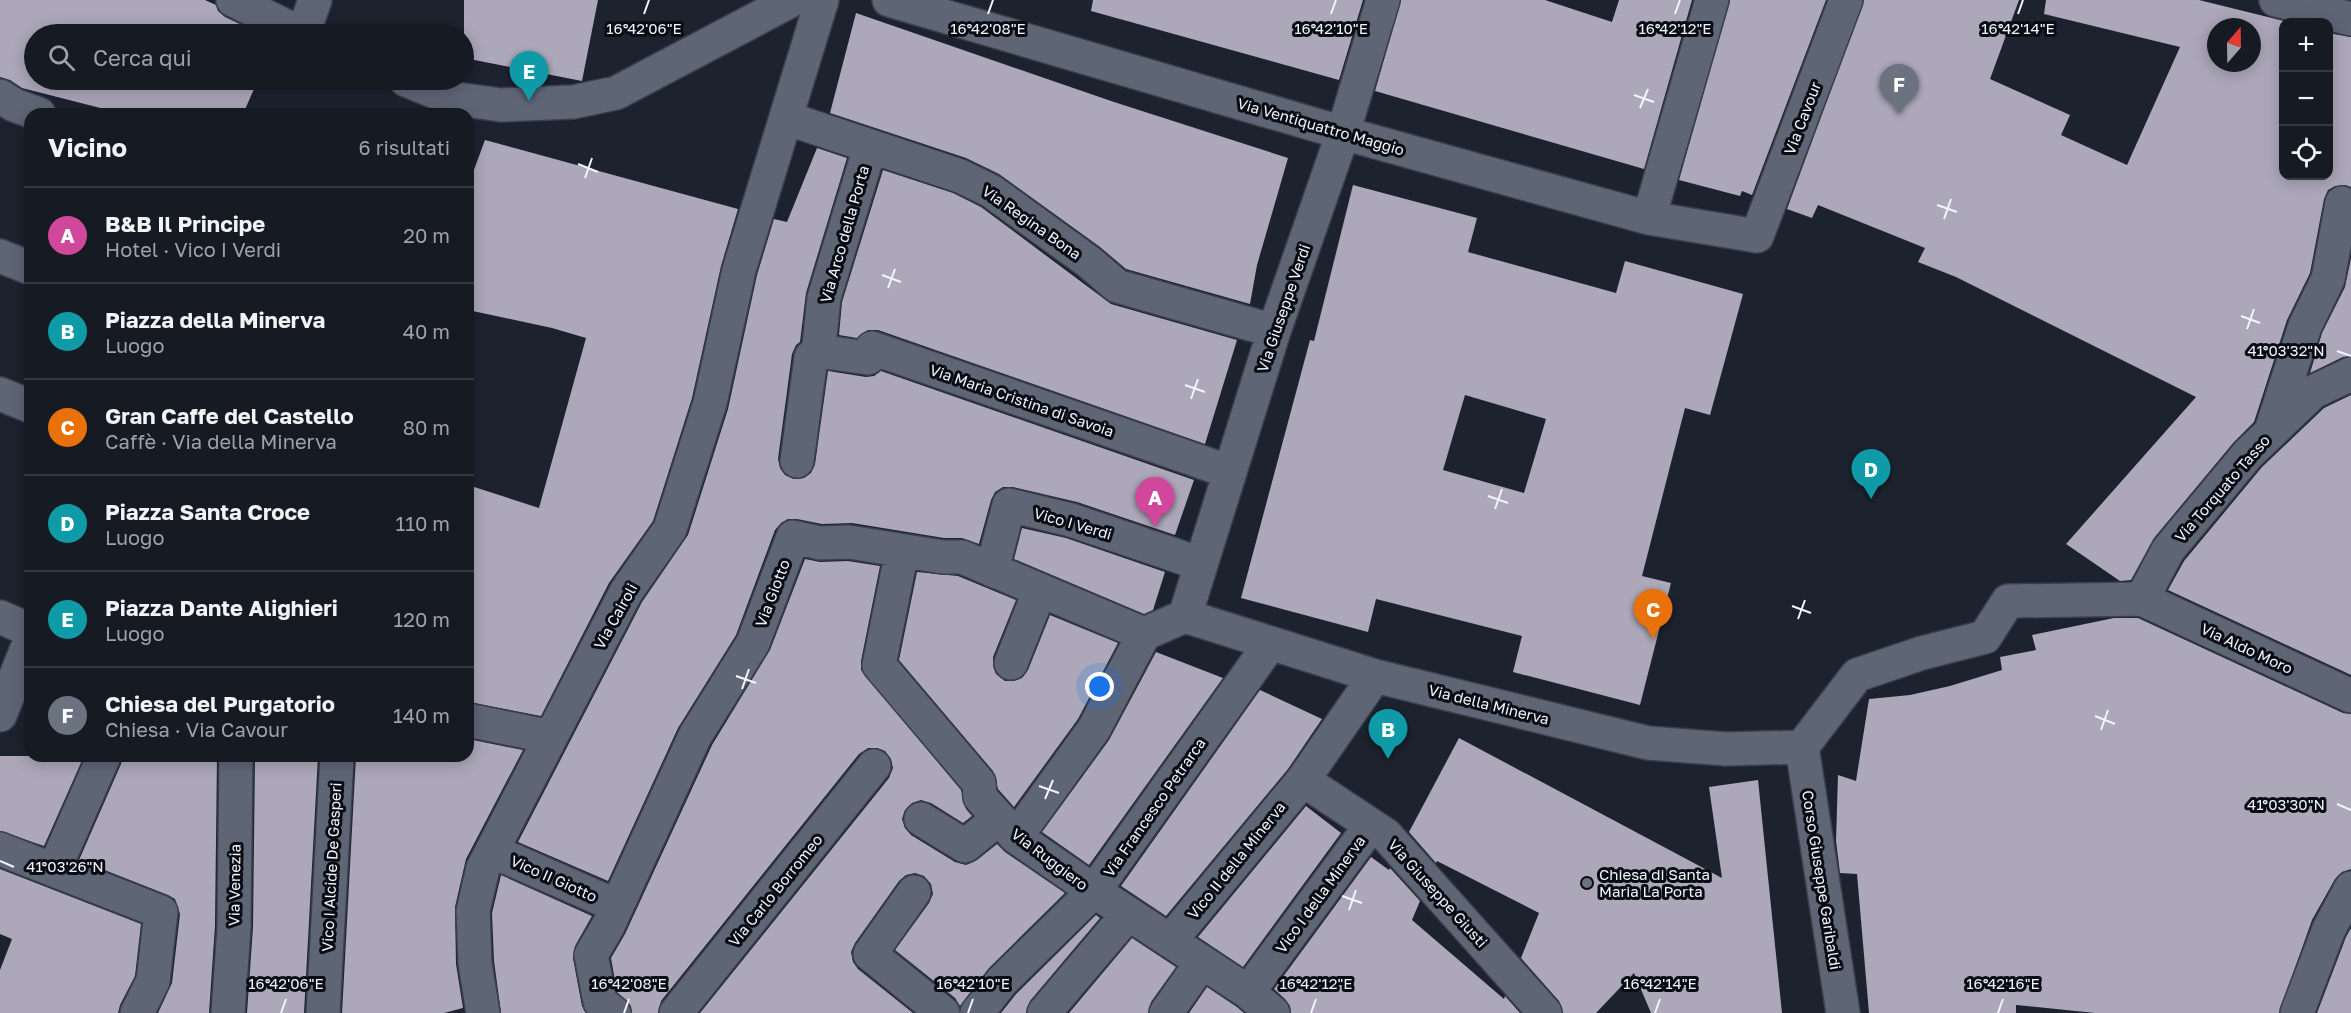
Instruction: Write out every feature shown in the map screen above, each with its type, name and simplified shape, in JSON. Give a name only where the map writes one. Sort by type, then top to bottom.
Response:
[{"type":"street","points":[[233,0],[282,24]]},
{"type":"street","points":[[307,24],[315,0]]},
{"type":"street","points":[[422,90],[448,106],[573,102],[616,93],[792,0]]},
{"type":"street","name":"Via Cairoli","points":[[478,1012],[473,911],[483,868],[626,592],[670,529],[710,403],[739,270],[822,0]]},
{"type":"street","name":"Via Ventiquattro Maggio","points":[[889,0],[955,10],[1343,132],[1649,218],[1757,236]]},
{"type":"street","name":"Via Giuseppe Verdi","points":[[1185,616],[1274,331],[1343,132],[1383,0]]},
{"type":"street","points":[[1649,218],[1712,0]]},
{"type":"street","name":"Via Cavour","points":[[1757,236],[1846,0]]},
{"type":"street","points":[[2280,1],[2351,19]]},
{"type":"street","points":[[0,96],[24,109]]},
{"type":"street","name":"Via Regina Bona","points":[[786,118],[960,176],[991,191],[1089,262],[1117,286],[1274,331]]},
{"type":"street","name":"Via Arco della Porta","points":[[797,461],[811,357],[818,355],[824,298],[870,147]]},
{"type":"street","points":[[2270,433],[2305,326],[2328,279],[2342,203]]},
{"type":"street","points":[[0,256],[24,266]]},
{"type":"street","name":"Via Maria Cristina di Savoia","points":[[818,351],[868,358],[872,348],[1230,472]]},
{"type":"street","name":"Via Torquato Tasso","points":[[2142,599],[2168,550],[2248,454],[2313,392],[2351,374]]},
{"type":"street","points":[[0,394],[24,404]]},
{"type":"street","name":"Vico I Verdi","points":[[992,570],[1009,505],[1071,520],[1201,564]]},
{"type":"street","name":"Via Giotto","points":[[614,1013],[600,1002],[591,955],[617,906],[695,736],[753,643],[793,537],[820,543],[849,542],[943,557],[962,557],[1144,634]]},
{"type":"street","name":"Via Ruggiero","points":[[902,550],[879,664],[978,783],[980,797],[1008,827],[1094,891],[1248,992],[1273,1013]]},
{"type":"street","points":[[1011,663],[1040,590]]},
{"type":"street","points":[[1802,747],[1857,675],[1922,653],[1985,636],[2008,601],[2142,599]]},
{"type":"street","name":"Via Aldo Moro","points":[[2142,599],[2351,696]]},
{"type":"street","points":[[921,819],[965,846],[1008,827],[1094,729],[1144,634],[1185,616]]},
{"type":"street","name":"Via della Minerva","points":[[1185,616],[1375,676],[1648,743],[1726,749],[1802,747]]},
{"type":"street","points":[[0,617],[24,627]]},
{"type":"street","name":"Via Francesco Petrarca","points":[[977,1013],[1002,981],[1094,891],[1270,644]]},
{"type":"street","points":[[0,715],[24,656]]},
{"type":"street","points":[[1303,780],[1375,676]]},
{"type":"street","points":[[474,721],[551,737]]},
{"type":"street","name":"Corso Giuseppe Garibaldi","points":[[1802,747],[1843,1013]]},
{"type":"street","points":[[54,870],[101,762]]},
{"type":"street","name":"Via Venezia","points":[[228,1013],[234,927],[236,762]]},
{"type":"street","name":"Vico I Alcide De Gasperi","points":[[323,1013],[337,762]]},
{"type":"street","name":"Via Carlo Borromeo","points":[[676,1013],[874,766]]},
{"type":"street","name":"Via Giuseppe Giusti","points":[[1303,780],[1386,835],[1545,1013]]},
{"type":"street","name":"Vico II della Minerva","points":[[1170,941],[1303,780]]},
{"type":"street","name":"Vico I della Minerva","points":[[1248,992],[1371,825]]},
{"type":"street","points":[[0,849],[161,912],[153,981],[137,1013]]},
{"type":"street","name":"Vico II Giotto","points":[[492,851],[617,906]]},
{"type":"street","points":[[2297,1013],[2329,929],[2351,888]]},
{"type":"street","points":[[914,892],[870,954],[943,1013]]},
{"type":"street","points":[[1044,1013],[1128,914]]},
{"type":"street","points":[[1166,1013],[1202,962]]},
{"type":"building","points":[[0,0],[205,0],[216,5],[218,11],[225,17],[240,24],[24,24],[24,89],[0,77]]},
{"type":"building","points":[[464,0],[598,0],[582,81],[474,60],[474,24],[464,24]]},
{"type":"building","points":[[1093,0],[1363,0],[1339,80],[1091,11]]},
{"type":"building","points":[[1401,0],[1545,0],[1612,22],[1619,0],[1692,0],[1644,169],[1375,91]]},
{"type":"building","points":[[1730,0],[1826,0],[1752,195],[1742,191],[1740,196],[1679,180]]},
{"type":"building","points":[[1864,0],[2019,0],[1990,79],[2070,115],[2061,135],[2127,165],[2180,47],[2044,14],[2046,0],[2199,0],[2279,20],[2279,180],[2333,180],[2333,34],[2351,37],[2351,187],[2335,186],[2328,190],[2324,199],[2310,273],[2287,320],[2254,422],[2234,442],[2154,538],[2131,580],[2120,581],[2066,544],[2196,397],[1956,277],[1918,262],[1925,248],[1818,205],[1812,218],[1787,209]]},
{"type":"building","points":[[856,13],[1114,102],[1288,158],[1257,265],[1250,304],[1126,269],[1100,247],[999,174],[966,158],[830,113]]},
{"type":"building","points":[[30,90],[254,90],[246,108],[100,108]]},
{"type":"building","points":[[485,140],[738,209],[721,266],[692,398],[653,521],[609,583],[541,716],[474,703],[474,487],[539,508],[586,338],[552,328],[474,311],[474,170]]},
{"type":"building","points":[[817,148],[847,158],[806,293],[800,342],[792,354],[778,459],[785,475],[794,479],[804,478],[811,473],[815,464],[828,371],[866,377],[874,376],[881,371],[1194,480],[1175,535],[1077,502],[1013,487],[1003,487],[995,492],[979,544],[962,538],[944,538],[852,523],[822,524],[788,519],[781,523],[775,530],[736,635],[678,728],[608,881],[518,842],[642,602],[688,535],[728,409],[757,275],[774,219],[787,222]]},
{"type":"building","points":[[883,170],[953,193],[981,207],[1111,304],[1237,340],[1205,444],[878,330],[868,330],[857,338],[839,335],[842,302]]},
{"type":"building","points":[[1353,185],[1477,218],[1468,252],[1616,293],[1625,261],[1743,294],[1710,415],[1685,408],[1642,576],[1671,583],[1640,705],[1513,672],[1522,636],[1376,599],[1368,632],[1241,598],[1310,340],[1314,341]],"holes":[[[1465,395],[1546,419],[1524,493],[1443,470]]]},
{"type":"building","points":[[2351,258],[2351,356],[2343,357],[2310,373],[2322,333],[2345,287]]},
{"type":"building","points":[[2351,395],[2351,675],[2168,590],[2184,561],[2262,467],[2324,408]]},
{"type":"building","points":[[1022,528],[1066,538],[1165,572],[1153,610],[1144,614],[1014,559]]},
{"type":"building","points":[[805,559],[820,562],[848,561],[880,566],[861,670],[961,790],[966,809],[972,816],[963,823],[931,803],[921,800],[912,803],[905,810],[902,819],[905,828],[911,835],[955,862],[966,865],[977,860],[997,844],[1005,852],[1065,893],[989,968],[960,1006],[955,998],[895,950],[933,894],[931,884],[924,876],[915,873],[906,875],[899,881],[851,952],[853,962],[858,969],[913,1013],[700,1013],[889,778],[893,768],[891,759],[885,751],[868,748],[859,754],[661,1001],[658,1013],[632,1013],[631,1006],[617,992],[611,958],[625,934],[712,745],[770,650]]},
{"type":"building","points":[[917,572],[958,576],[1016,600],[993,657],[996,674],[1005,681],[1022,678],[1028,670],[1050,615],[1118,643],[1078,719],[1014,807],[998,789],[993,771],[899,660]]},
{"type":"building","points":[[2114,618],[2138,618],[2343,713],[2351,714],[2351,869],[2342,872],[2335,879],[2312,920],[2279,1013],[2095,1013],[2016,1005],[2016,1013],[1869,1013],[1857,874],[1840,873],[1836,841],[1838,775],[1856,781],[1869,699],[1910,695],[1950,686],[2002,670],[2000,657],[2036,650],[2032,635]]},
{"type":"building","points":[[1156,652],[1223,678],[1089,865],[1042,832],[1109,740]]},
{"type":"building","points":[[1260,690],[1322,719],[1288,769],[1166,916],[1121,886]]},
{"type":"building","name":"Chiesa di Santa Maria La Porta","points":[[1459,738],[1722,878],[1709,787],[1758,780],[1782,1013],[1651,1013],[1634,973],[1596,1013],[1563,1013],[1559,1001],[1521,958],[1539,913],[1437,861],[1436,863],[1409,832]]},
{"type":"building","points":[[474,740],[523,750],[466,859],[455,907],[456,964],[463,1008],[444,1013],[342,1013],[356,762],[474,762]]},
{"type":"building","points":[[0,756],[24,756],[24,762],[81,762],[44,846],[0,831]]},
{"type":"building","points":[[121,762],[217,762],[215,926],[209,1013],[158,1013],[172,983],[180,914],[175,899],[79,860]]},
{"type":"building","points":[[255,762],[318,762],[304,1013],[247,1013],[253,927]]},
{"type":"building","points":[[1306,806],[1341,833],[1243,967],[1198,937]]},
{"type":"building","points":[[1371,857],[1389,870],[1390,868],[1420,901],[1412,920],[1504,999],[1505,996],[1520,1013],[1291,1013],[1290,1006],[1274,989]]},
{"type":"building","points":[[0,869],[141,924],[135,976],[118,1013],[0,1013],[0,970],[12,939],[0,934]]},
{"type":"building","points":[[501,875],[592,916],[575,946],[573,958],[582,1006],[586,1013],[501,1013],[494,961],[492,913]]},
{"type":"building","points":[[1096,915],[1100,918],[1030,1001],[1026,1013],[1001,1013],[1016,994]]},
{"type":"building","points":[[2351,928],[2351,1013],[2317,1013],[2346,937]]},
{"type":"building","points":[[1132,938],[1176,967],[1151,1002],[1148,1013],[1069,1013]]},
{"type":"building","points":[[1207,987],[1237,1007],[1244,1013],[1189,1013]]},
{"type":"place","name":"Piazza Dante Alighieri","points":[[529,101]]},
{"type":"place","name":"Chiesa del Purgatorio","points":[[1899,114]]},
{"type":"place","name":"Piazza Santa Croce","points":[[1871,499]]},
{"type":"place","name":"B&B Il Principe","points":[[1155,527]]},
{"type":"place","name":"Gran Caffe del Castello","points":[[1653,639]]},
{"type":"place","name":"Piazza della Minerva","points":[[1388,759]]},
{"type":"place","name":"Chiesa di Santa Maria La Porta","points":[[1587,883]]}]
